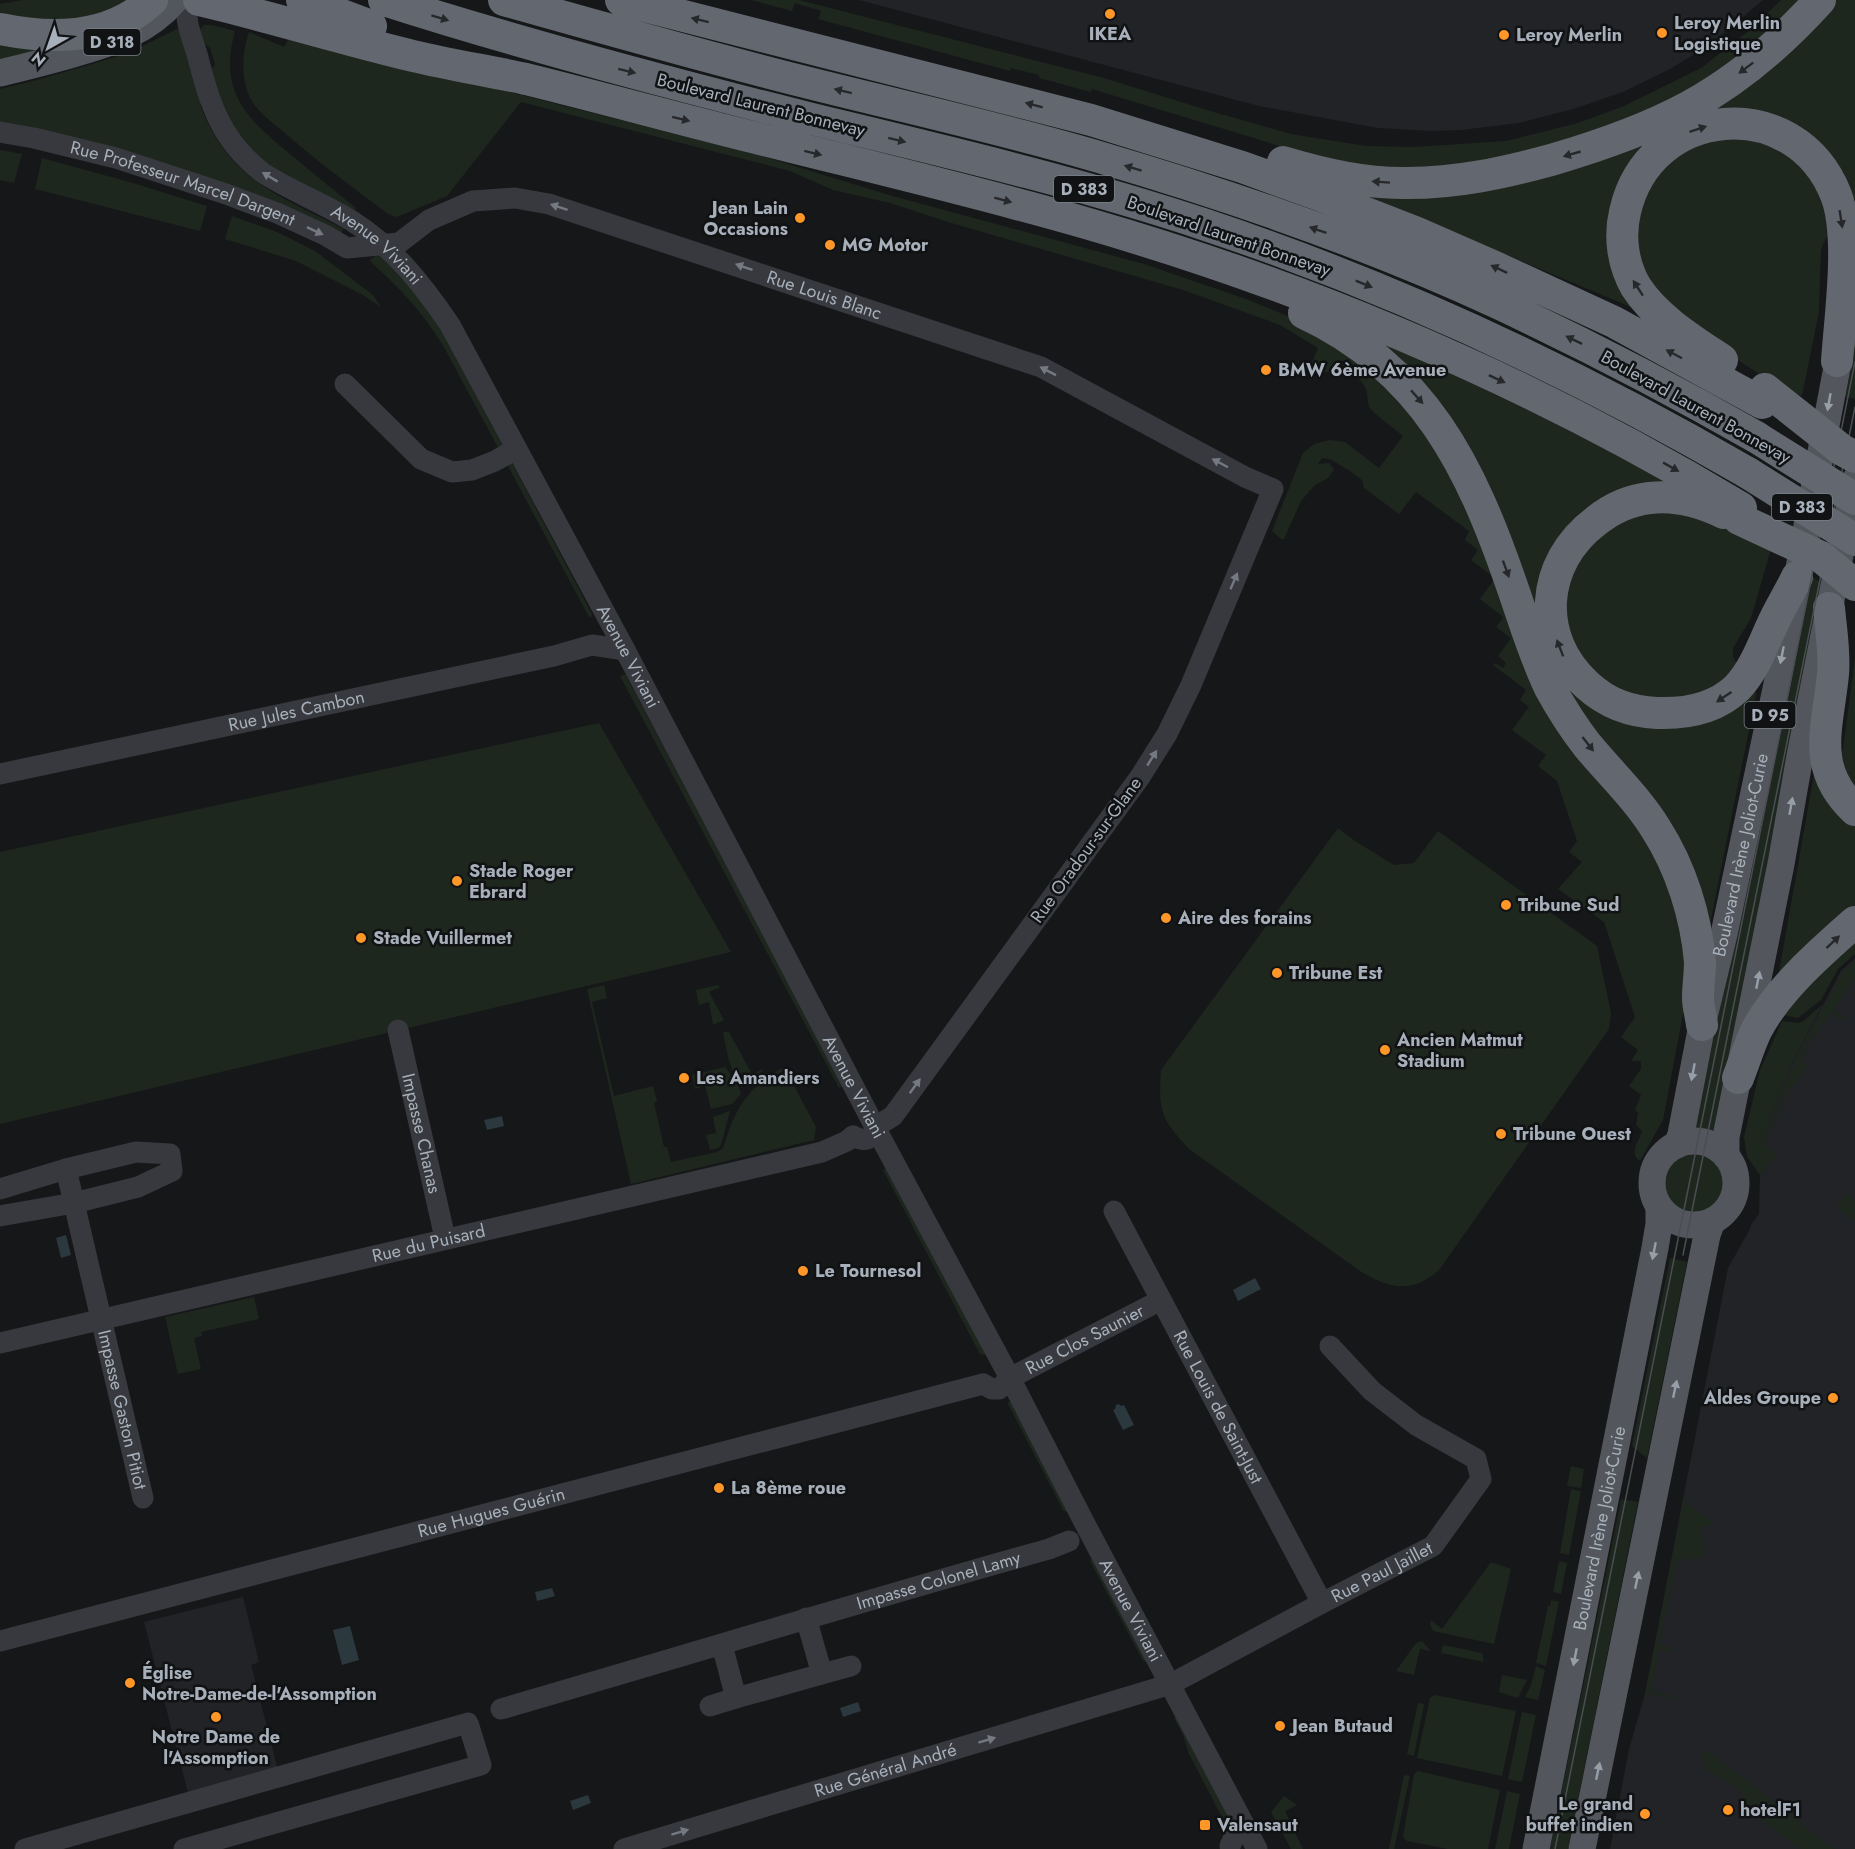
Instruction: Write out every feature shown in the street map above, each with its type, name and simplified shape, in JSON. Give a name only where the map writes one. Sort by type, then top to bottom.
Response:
[{"type":"highway","points":[[0,29],[52,35],[94,32],[116,25],[135,14],[152,0]]},
{"type":"highway","points":[[199,0],[410,55],[522,79],[1090,224],[1254,277],[1345,311],[1422,344],[1620,438],[1683,473],[1740,514],[1821,557],[1855,579]]},
{"type":"highway","points":[[302,0],[522,79]]},
{"type":"highway","name":"Boulevard Laurent Bonnevay","points":[[384,0],[603,65],[986,162],[1206,225],[1376,289],[1494,340],[1629,406],[1748,473],[1855,540]]},
{"type":"highway","name":"Boulevard Laurent Bonnevay","points":[[504,0],[801,81],[993,128],[1098,157],[1345,239],[1500,304],[1621,363],[1756,437],[1855,499]]},
{"type":"highway","points":[[708,0],[899,71]]},
{"type":"highway","points":[[1091,120],[1227,146],[1303,168],[1376,182],[1452,181],[1488,176],[1597,146],[1646,127],[1691,105],[1730,80],[1769,50],[1820,0]]},
{"type":"highway","points":[[630,2],[1091,120],[1167,142],[1252,171],[1417,233],[1497,268],[1614,322],[1764,396]]},
{"type":"highway","points":[[1837,362],[1843,273],[1842,219],[1837,196],[1818,162],[1804,147],[1787,136],[1765,128],[1740,123],[1721,123],[1690,131],[1661,149],[1634,184],[1623,222],[1622,241],[1627,266],[1636,286],[1647,301],[1698,345],[1764,396],[1851,455]]},
{"type":"highway","points":[[1090,224],[1314,318],[1374,355],[1402,380],[1424,405],[1470,479],[1493,533],[1537,658],[1564,713],[1587,745],[1635,799],[1656,830],[1674,863],[1696,934],[1700,967],[1698,1000],[1702,1025]]},
{"type":"highway","points":[[1740,514],[1676,498],[1649,498],[1627,503],[1587,527],[1559,564],[1552,588],[1551,612],[1555,635],[1564,660],[1576,675],[1593,691],[1613,704],[1639,713],[1691,712],[1707,707],[1737,688],[1748,674],[1797,577]]},
{"type":"highway","points":[[1821,557],[1855,585]]},
{"type":"highway","points":[[1829,608],[1833,671],[1824,736],[1825,749],[1830,774],[1835,785],[1855,810]]},
{"type":"highway","points":[[1738,1078],[1756,1031],[1771,1009],[1814,960],[1855,922]]},
{"type":"main road","name":"D 318","points":[[0,73],[119,40],[153,21],[175,0]]},
{"type":"main road","name":"Boulevard Irène Joliot-Curie","points":[[1677,1145],[1726,923],[1797,577],[1837,362],[1855,283]]},
{"type":"main road","name":"D 95","points":[[1726,1156],[1726,1137],[1782,864],[1800,756],[1855,480]]},
{"type":"main road","points":[[1582,1849],[1707,1235],[1713,1221],[1726,1209],[1735,1193],[1735,1173],[1720,1150],[1707,1143],[1687,1142],[1677,1145],[1666,1152],[1658,1162],[1653,1174],[1653,1191],[1659,1207],[1680,1223],[1697,1225],[1713,1221]]},
{"type":"main road","name":"Boulevard Irène Joliot-Curie","points":[[1536,1849],[1655,1248],[1659,1207]]},
{"type":"street","name":"Avenue Viviani","points":[[188,0],[186,22],[207,92],[217,118],[232,143],[262,173],[352,221],[382,244],[407,268],[450,325],[625,650],[1245,1826],[1234,1837],[1242,1848]]},
{"type":"street","name":"Rue Professeur Marcel Dargent","points":[[0,132],[116,158],[277,213],[347,248],[361,247]]},
{"type":"street","name":"Rue Louis Blanc","points":[[361,247],[399,243],[429,220],[473,201],[515,198],[549,204],[1041,367],[1245,477],[1273,489]]},
{"type":"street","points":[[345,384],[421,459],[452,472],[473,470],[516,449]]},
{"type":"street","name":"Rue Oradour-sur-Glane","points":[[853,1136],[859,1122],[873,1123],[893,1116],[1140,777],[1167,734],[1191,685],[1273,489]]},
{"type":"street","points":[[592,645],[607,618]]},
{"type":"street","name":"Rue Jules Cambon","points":[[0,774],[569,653],[592,645],[625,650]]},
{"type":"street","name":"Impasse Chanas","points":[[398,1030],[445,1238]]},
{"type":"street","name":"Rue du Puisard","points":[[0,1343],[822,1152],[853,1136]]},
{"type":"street","points":[[0,1189],[66,1169],[135,1152],[171,1154],[172,1171],[138,1186],[74,1203],[0,1216]]},
{"type":"street","name":"Impasse Gaston Pitiot","points":[[66,1169],[143,1498]]},
{"type":"street","name":"Rue Louis de Saint-Just","points":[[1114,1211],[1322,1603]]},
{"type":"street","name":"Rue Clos Saunier","points":[[1010,1378],[1161,1300]]},
{"type":"street","name":"Rue Paul Jaillet","points":[[1171,1684],[1433,1546],[1481,1479],[1476,1459],[1416,1425],[1371,1390],[1330,1346]]},
{"type":"street","name":"Rue Hugues Guérin","points":[[0,1641],[983,1384],[992,1389],[999,1389],[1010,1378]]},
{"type":"street","name":"Avenue Viviani","points":[[1069,1541],[1085,1544],[1088,1530]]},
{"type":"street","name":"Impasse Colonel Lamy","points":[[501,1709],[1049,1549],[1069,1541]]},
{"type":"street","points":[[807,1618],[822,1674]]},
{"type":"street","points":[[722,1645],[736,1698]]},
{"type":"street","points":[[710,1706],[851,1666]]},
{"type":"street","name":"Avenue Viviani","points":[[1148,1692],[1171,1684]]},
{"type":"street","name":"Rue Général André","points":[[624,1849],[1148,1692]]},
{"type":"street","points":[[25,1849],[468,1723],[481,1765],[184,1849]]},
{"type":"shaded area","points":[[23,0],[145,0],[98,24],[0,23],[0,4]]},
{"type":"shaded area","points":[[751,0],[799,0],[1104,78],[1291,134],[1366,146],[1414,147],[1506,141],[1578,123],[1624,106],[1701,68],[1750,30],[1781,0],[1802,0],[1716,73],[1673,98],[1630,118],[1534,151],[1485,162],[1436,168],[1389,169],[1344,164],[1319,158],[1092,89],[1091,92],[1039,78],[1039,75],[1011,68],[1010,71],[818,19],[821,11],[795,3],[792,11]]},
{"type":"shaded area","points":[[859,0],[1763,0],[1693,55],[1623,92],[1573,109],[1519,123],[1430,131],[1378,128],[1259,106]]},
{"type":"shaded area","points":[[1832,0],[1855,0],[1855,197],[1851,217],[1764,115],[1637,160],[1638,310],[1345,187],[1600,153]]},
{"type":"shaded area","points":[[204,25],[235,31],[230,73],[241,105],[251,118],[279,145],[356,208],[354,211],[300,184],[265,162],[236,134],[225,117],[210,73],[215,64],[210,48],[201,41],[199,30]]},
{"type":"shaded area","points":[[177,29],[182,32],[203,104],[200,105],[225,151],[241,168],[277,195],[344,229],[337,237],[0,128],[0,89],[126,54]]},
{"type":"shaded area","points":[[249,32],[284,47],[292,34],[759,155],[889,195],[1144,264],[1246,299],[1295,319],[1390,382],[1460,483],[1501,588],[1650,838],[1694,956],[1663,1120],[1640,1161],[1635,1154],[1635,1147],[1642,1131],[1636,1125],[1638,1113],[1635,1110],[1641,1095],[1629,1086],[1641,1069],[1641,1061],[1631,1061],[1638,1050],[1621,1037],[1635,1017],[1604,922],[1558,889],[1582,862],[1569,852],[1577,841],[1557,781],[1538,766],[1546,755],[1512,730],[1529,707],[1520,700],[1526,690],[1493,665],[1495,663],[1503,668],[1506,663],[1498,656],[1511,638],[1496,627],[1503,618],[1502,616],[1480,599],[1493,581],[1491,575],[1471,560],[1478,550],[1465,540],[1469,531],[1416,492],[1399,514],[1364,488],[1362,480],[1350,471],[1330,459],[1322,458],[1318,464],[1329,463],[1334,470],[1328,478],[1315,485],[1301,501],[1284,539],[1272,531],[1303,453],[1314,444],[1330,440],[1345,442],[1379,468],[1403,436],[1370,408],[1366,389],[1357,377],[1337,371],[1315,374],[1309,370],[1318,348],[1280,325],[1183,290],[890,203],[833,190],[790,171],[521,102],[447,196],[397,217],[388,214],[324,165],[256,107],[247,90],[243,71],[244,51]]},
{"type":"shaded area","points":[[0,42],[61,45],[0,63]]},
{"type":"shaded area","points":[[1748,138],[1782,150],[1812,178],[1833,229],[1821,250],[1819,312],[1802,396],[1788,392],[1692,331],[1654,291],[1640,262],[1636,221],[1648,187],[1672,157],[1706,141]]},
{"type":"shaded area","points":[[0,150],[22,154],[14,183],[0,180]]},
{"type":"shaded area","points":[[42,158],[207,206],[200,231],[35,189]]},
{"type":"shaded area","points":[[232,216],[277,232],[315,251],[373,295],[381,307],[363,295],[296,261],[225,239]]},
{"type":"shaded area","points":[[379,253],[416,291],[443,333],[592,614],[591,617],[437,336],[411,302],[371,262],[370,260]]},
{"type":"shaded area","points":[[1855,331],[1855,399],[1842,396]]},
{"type":"shaded area","points":[[1360,333],[1508,398],[1674,485],[1619,494],[1543,615],[1614,716],[1754,687],[1755,700],[1705,949],[1693,894],[1586,734],[1495,518]]},
{"type":"shaded area","points":[[1690,510],[1771,549],[1751,618],[1733,648],[1733,657],[1739,667],[1729,679],[1690,700],[1642,701],[1602,681],[1573,648],[1566,607],[1568,583],[1575,565],[1598,534],[1642,511]]},
{"type":"shaded area","points":[[1806,573],[1825,585],[1715,1138],[1707,1134],[1692,1132]]},
{"type":"shaded area","points":[[1855,658],[1855,794],[1840,756],[1843,749]]},
{"type":"shaded area","points":[[625,674],[843,1086],[839,1088],[620,676]]},
{"type":"shaded area","name":"Stade Vuillermet","points":[[599,723],[731,952],[0,1124],[0,852]]},
{"type":"shaded area","points":[[1819,770],[1836,808],[1855,825],[1855,914],[1776,989],[1814,774]]},
{"type":"shaded area","name":"Ancien Matmut Stadium","points":[[1338,828],[1394,865],[1414,863],[1438,831],[1597,946],[1611,1013],[1609,1029],[1439,1270],[1429,1278],[1410,1286],[1381,1282],[1360,1271],[1189,1149],[1172,1130],[1161,1105],[1161,1070]]},
{"type":"shaded area","points":[[1855,935],[1855,954],[1838,969],[1821,1000],[1798,1018],[1784,1015],[1785,1003]]},
{"type":"shaded area","points":[[1855,958],[1855,1849],[1610,1849],[1629,1749],[1645,1694],[1728,1268],[1759,1214],[1760,1175],[1777,1155],[1761,1141],[1790,1068],[1841,971]]},
{"type":"shaded area","points":[[1855,961],[1855,979],[1834,1009],[1845,1017],[1842,1020],[1831,1012],[1805,1049],[1808,1052],[1801,1061],[1808,1066],[1787,1094],[1765,1144],[1778,1155],[1760,1175],[1747,1157],[1744,1137],[1760,1070],[1782,1021],[1802,1022],[1823,1004],[1790,1068],[1761,1142],[1765,1139],[1792,1069],[1842,973]]},
{"type":"shaded area","points":[[604,985],[607,998],[592,1002],[614,1096],[653,1086],[657,1101],[654,1103],[664,1147],[667,1147],[671,1162],[717,1152],[723,1148],[744,1100],[760,1083],[784,1067],[816,1127],[814,1140],[631,1184],[587,989]]},
{"type":"shaded area","points":[[718,985],[720,987],[709,992],[724,1020],[713,1025],[709,1002],[699,1005],[696,990]]},
{"type":"shaded area","points":[[723,1032],[729,1032],[752,1074],[764,1069],[751,1086],[748,1087],[742,1083],[733,1071]]},
{"type":"shaded area","points":[[725,1067],[738,1084],[741,1094],[732,1104],[711,1109],[705,1086],[695,1089],[692,1075]]},
{"type":"shaded area","points":[[730,1111],[721,1145],[710,1150],[706,1135],[716,1133],[713,1117]]},
{"type":"shaded area","points":[[502,1116],[504,1126],[487,1130],[484,1120]]},
{"type":"shaded area","points":[[1688,1154],[1700,1154],[1716,1162],[1722,1172],[1724,1184],[1722,1196],[1716,1206],[1700,1214],[1688,1214],[1672,1206],[1664,1190],[1664,1178],[1672,1162]]},
{"type":"shaded area","points":[[887,1167],[985,1355],[980,1354],[883,1170]]},
{"type":"shaded area","points":[[1846,1194],[1855,1200],[1854,1221],[1836,1207]]},
{"type":"shaded area","points":[[66,1235],[71,1255],[61,1258],[56,1238]]},
{"type":"shaded area","points":[[1670,1258],[1687,1262],[1647,1458],[1632,1445]]},
{"type":"shaded area","points":[[1255,1278],[1261,1289],[1238,1301],[1233,1290]]},
{"type":"shaded area","points":[[254,1297],[259,1319],[201,1332],[202,1336],[194,1338],[201,1369],[178,1374],[165,1317]]},
{"type":"shaded area","points":[[1007,1402],[1012,1404],[1067,1512],[1063,1510]]},
{"type":"shaded area","points":[[1119,1404],[1124,1405],[1134,1425],[1123,1430],[1113,1410]]},
{"type":"shaded area","points":[[1571,1466],[1584,1469],[1581,1488],[1567,1486]]},
{"type":"shaded area","points":[[1571,1489],[1581,1491],[1569,1555],[1560,1553]]},
{"type":"shaded area","points":[[1685,1494],[1688,1504],[1716,1525],[1701,1527],[1704,1557],[1677,1561],[1659,1645],[1670,1647],[1672,1651],[1659,1650],[1651,1691],[1673,1696],[1673,1699],[1650,1693],[1648,1696],[1645,1694]]},
{"type":"shaded area","points":[[1621,1499],[1638,1502],[1568,1849],[1550,1849]]},
{"type":"shaded area","points":[[1092,1558],[1148,1663],[1143,1661],[1090,1561]]},
{"type":"shaded area","points":[[1559,1561],[1567,1563],[1561,1594],[1553,1592]]},
{"type":"shaded area","points":[[1491,1562],[1511,1569],[1494,1644],[1433,1631],[1431,1620],[1442,1629]]},
{"type":"shaded area","points":[[552,1588],[555,1596],[537,1601],[535,1592]]},
{"type":"shaded area","name":"Notre Dame de l'Assomption","points":[[243,1597],[259,1662],[251,1665],[278,1770],[188,1793],[144,1622]]},
{"type":"shaded area","points":[[1551,1600],[1559,1602],[1546,1666],[1536,1663]]},
{"type":"shaded area","points":[[350,1626],[359,1660],[342,1665],[333,1630]]},
{"type":"shaded area","points":[[1422,1641],[1431,1651],[1420,1649],[1414,1675],[1396,1671],[1416,1643]]},
{"type":"shaded area","points":[[1443,1645],[1482,1653],[1484,1662],[1441,1653]]},
{"type":"shaded area","points":[[1536,1666],[1545,1670],[1538,1700],[1525,1697]]},
{"type":"shaded area","points":[[1502,1675],[1527,1680],[1518,1698],[1499,1692]]},
{"type":"shaded area","points":[[1435,1695],[1516,1711],[1502,1776],[1417,1758],[1430,1698]]},
{"type":"shaded area","points":[[858,1702],[861,1711],[843,1717],[840,1708]]},
{"type":"shaded area","points":[[1418,1703],[1424,1704],[1414,1756],[1407,1754]]},
{"type":"shaded area","points":[[1522,1712],[1536,1715],[1522,1782],[1508,1779]]},
{"type":"shaded area","points":[[1178,1715],[1231,1818],[1228,1820],[1223,1819],[1189,1754],[1174,1718]]},
{"type":"shaded area","points":[[1705,1749],[1835,1849],[1799,1849],[1740,1803],[1745,1797],[1740,1793],[1741,1790],[1704,1768],[1707,1764],[1699,1757]]},
{"type":"shaded area","points":[[1418,1771],[1500,1790],[1488,1849],[1448,1849],[1407,1841],[1403,1837],[1414,1774]]},
{"type":"shaded area","points":[[1404,1775],[1410,1776],[1394,1849],[1389,1849]]},
{"type":"shaded area","points":[[1507,1791],[1520,1794],[1509,1849],[1495,1849]]},
{"type":"shaded area","points":[[588,1795],[591,1803],[573,1810],[570,1801]]},
{"type":"shaded area","points":[[1284,1796],[1297,1805],[1285,1811],[1303,1849],[1291,1849],[1271,1812]]},
{"type":"tram line","points":[[1555,1849],[1855,362]]},
{"type":"tram line","points":[[1683,1255],[1855,407]]},
{"type":"place","name":"IKEA","points":[[1110,14]]},
{"type":"place","name":"Leroy Merlin Logistique","points":[[1662,33]]},
{"type":"place","name":"Leroy Merlin","points":[[1504,35]]},
{"type":"place","name":"Jean Lain Occasions","points":[[800,218]]},
{"type":"place","name":"MG Motor","points":[[830,245]]},
{"type":"place","name":"BMW 6ème Avenue","points":[[1266,370]]},
{"type":"place","name":"Stade Roger Ebrard","points":[[457,881]]},
{"type":"place","name":"Tribune Sud","points":[[1506,905]]},
{"type":"place","name":"Aire des forains","points":[[1166,918]]},
{"type":"place","name":"Stade Vuillermet","points":[[361,938]]},
{"type":"place","name":"Tribune Est","points":[[1277,973]]},
{"type":"place","name":"Ancien Matmut Stadium","points":[[1385,1050]]},
{"type":"place","name":"Les Amandiers","points":[[684,1078]]},
{"type":"place","name":"Tribune Ouest","points":[[1501,1134]]},
{"type":"place","name":"Le Tournesol","points":[[803,1271]]},
{"type":"place","name":"Aldes Groupe","points":[[1833,1398]]},
{"type":"place","name":"La 8ème roue","points":[[719,1488]]},
{"type":"place","name":"Église Notre-Dame-de-l'Assomption","points":[[130,1683]]},
{"type":"place","name":"Notre Dame de l'Assomption","points":[[216,1717]]},
{"type":"place","name":"Jean Butaud","points":[[1280,1726]]},
{"type":"place","name":"hotelF1","points":[[1728,1810]]},
{"type":"place","name":"Le grand buffet indien","points":[[1645,1814]]},
{"type":"place","name":"Valensaut","points":[[1205,1825]]}]
